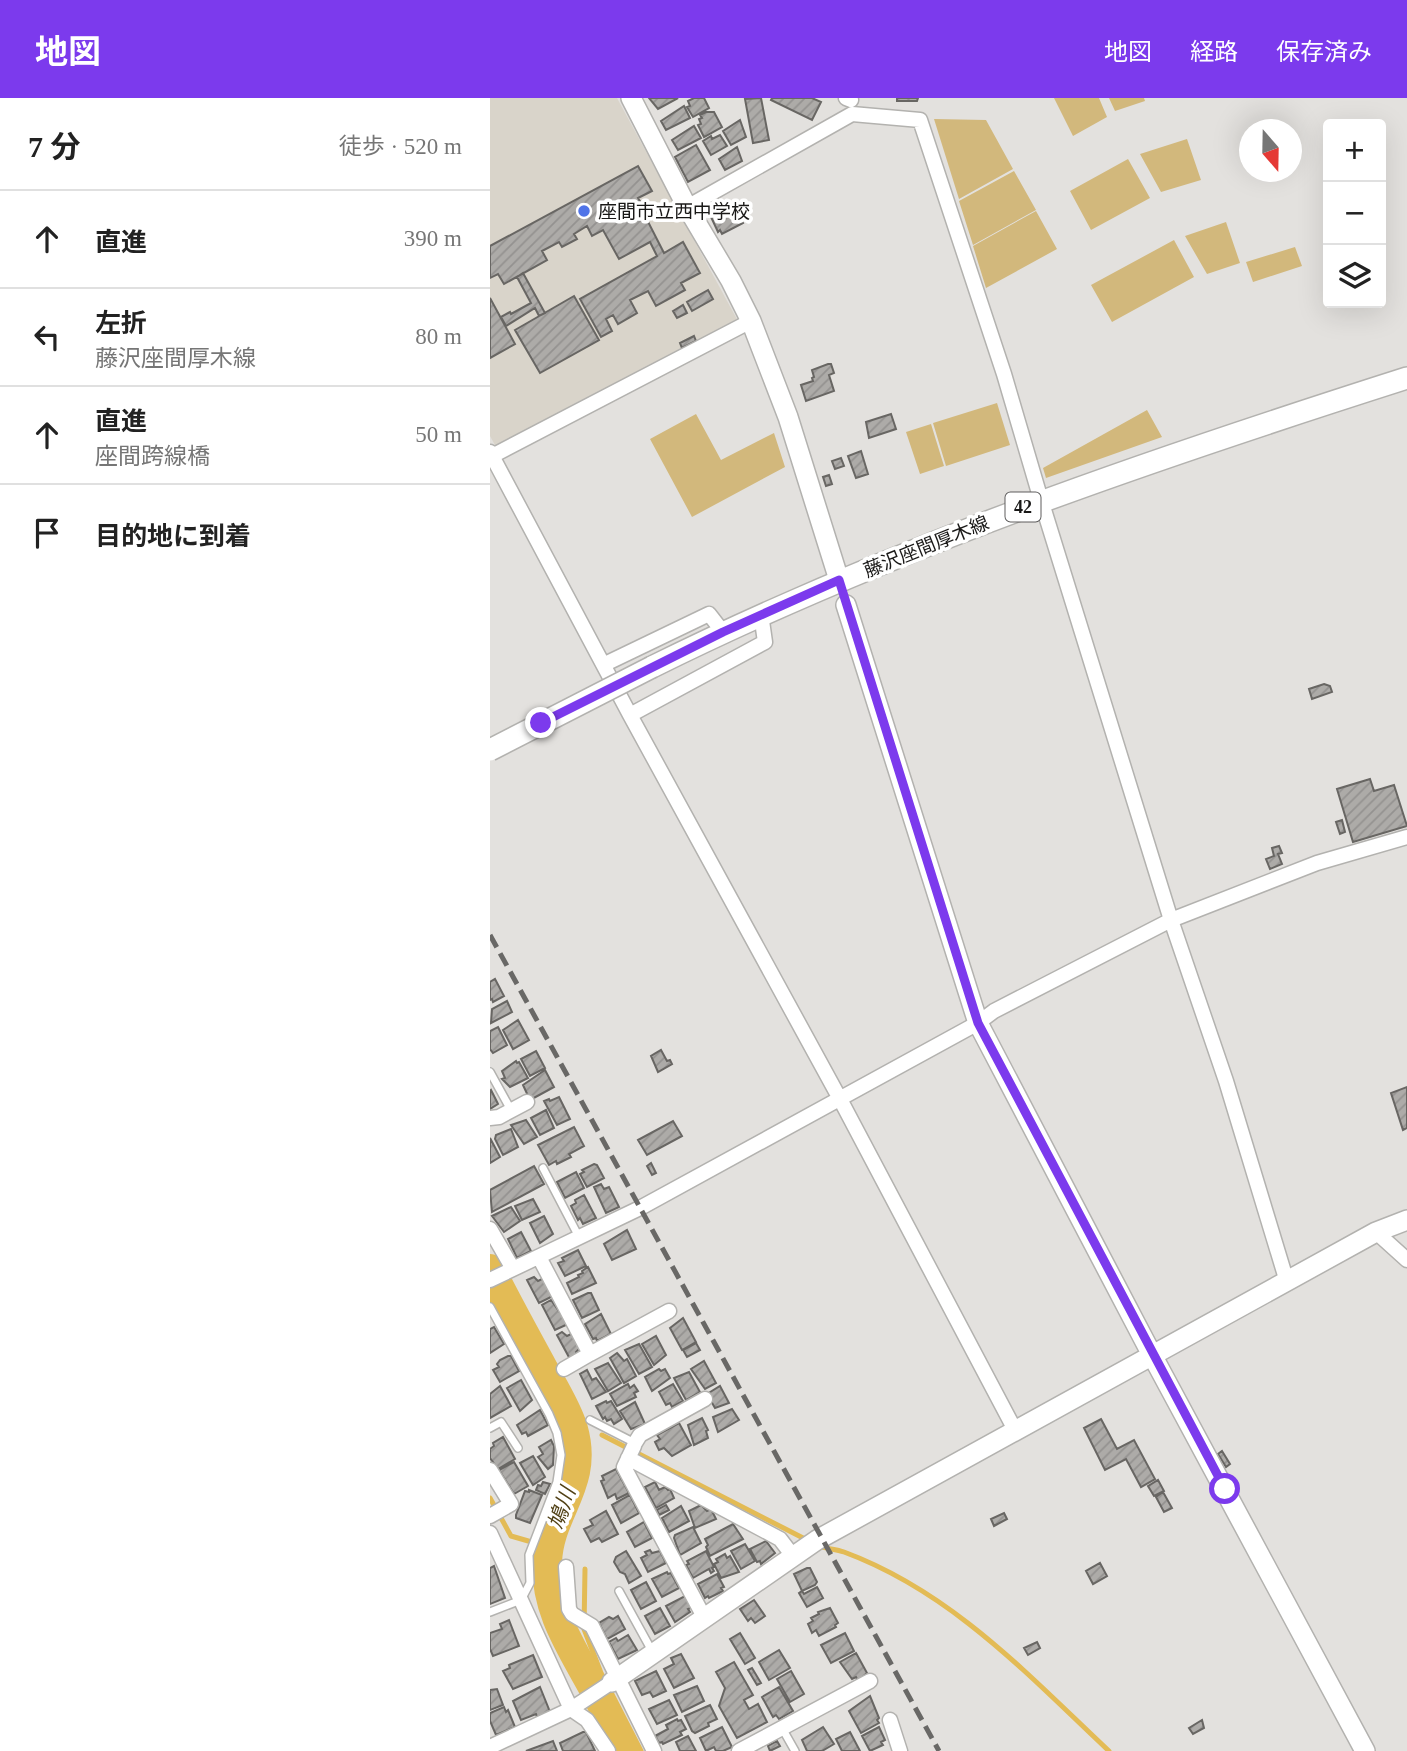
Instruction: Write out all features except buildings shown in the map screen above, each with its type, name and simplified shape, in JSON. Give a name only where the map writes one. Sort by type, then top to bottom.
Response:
[{"type":"main road","name":"藤沢座間厚木線","points":[[490,750],[723,632],[839,580],[1041,500],[1407,378]]},
{"type":"street","points":[[631,98],[687,207],[731,281],[751,321],[788,417],[978,1023],[1152,1355],[1365,1751]]},
{"type":"street","points":[[687,207],[850,103],[920,120],[1004,374],[1171,920],[1226,1081],[1287,1282]]},
{"type":"street","points":[[751,321],[491,454],[840,1099],[1014,1430]]},
{"type":"street","points":[[605,664],[709,614],[723,632]]},
{"type":"street","points":[[630,715],[765,642],[761,614]]},
{"type":"street","points":[[490,1229],[502,1274],[639,1208],[978,1023],[993,1012],[1171,920],[1317,863],[1407,837]]},
{"type":"street","points":[[490,1118],[499,1117],[527,1102]]},
{"type":"street","points":[[490,1747],[571,1709],[804,1548],[1376,1232],[1407,1220]]},
{"type":"street","points":[[1376,1232],[1407,1260]]},
{"type":"street","points":[[539,1256],[590,1354]]},
{"type":"street","points":[[564,1369],[669,1311]]},
{"type":"street","points":[[704,1617],[624,1467],[640,1435],[705,1399]]},
{"type":"street","points":[[632,1450],[780,1539],[804,1548]]},
{"type":"street","points":[[490,1470],[511,1504],[497,1512]]},
{"type":"street","points":[[490,1533],[571,1709],[587,1720],[608,1751]]},
{"type":"street","points":[[566,1567],[569,1609],[576,1617],[592,1626],[615,1680],[654,1751]]},
{"type":"street","points":[[739,1751],[870,1681]]},
{"type":"street","points":[[890,1720],[900,1751]]},
{"type":"lane","points":[[490,1072],[511,1110]]},
{"type":"lane","points":[[543,1168],[579,1237]]},
{"type":"lane","points":[[490,1307],[550,1414],[561,1455],[557,1482],[531,1545],[530,1583],[521,1600],[490,1612]]},
{"type":"lane","points":[[590,1420],[632,1450]]},
{"type":"lane","points":[[490,1428],[501,1422],[518,1448]]},
{"type":"lane","points":[[619,1591],[653,1653]]},
{"type":"lane","points":[[782,1728],[795,1751]]},
{"type":"shaded area","name":"座間市立西中学校","points":[[490,98],[617,98],[739,323],[496,447],[490,436]]},
{"type":"shaded area","points":[[1054,98],[1099,98],[1107,117],[1073,136]]},
{"type":"shaded area","points":[[1109,98],[1144,98],[1145,101],[1115,111]]},
{"type":"shaded area","points":[[934,119],[986,120],[1013,169],[959,199]]},
{"type":"shaded area","points":[[1187,139],[1201,180],[1161,192],[1140,154]]},
{"type":"shaded area","points":[[1128,159],[1150,198],[1091,230],[1070,191]]},
{"type":"shaded area","points":[[1014,171],[1036,210],[973,245],[959,201]]},
{"type":"shaded area","points":[[1036,211],[1057,249],[986,288],[973,246]]},
{"type":"shaded area","points":[[1226,222],[1240,263],[1207,274],[1185,236]]},
{"type":"shaded area","points":[[1174,240],[1194,277],[1112,322],[1091,285]]},
{"type":"shaded area","points":[[1295,247],[1302,266],[1253,282],[1246,262]]},
{"type":"shaded area","points":[[997,403],[1010,445],[946,466],[933,423]]},
{"type":"shaded area","points":[[1147,410],[1162,437],[1046,478],[1043,468]]},
{"type":"shaded area","points":[[696,414],[721,460],[774,433],[785,467],[692,517],[650,439]]},
{"type":"shaded area","points":[[931,424],[944,466],[920,474],[906,432]]},
{"type":"waterway","name":"鳩川","points":[[490,1269],[573,1429],[577,1449],[576,1466],[549,1544],[547,1562],[550,1595],[566,1638],[625,1751]]},
{"type":"waterway","points":[[570,1422],[581,1426]]},
{"type":"waterway","points":[[602,1435],[807,1540]]},
{"type":"waterway","points":[[490,1498],[511,1536],[549,1547]]},
{"type":"waterway","points":[[818,1546],[844,1552],[920,1589],[987,1638],[1109,1751]]},
{"type":"waterway","points":[[585,1569],[584,1629],[601,1673],[641,1751]]},
{"type":"railway","points":[[490,935],[939,1751]]},
{"type":"place","name":"座間市立西中学校","points":[[584,211]]},
{"type":"route","points":[[541,723],[723,632],[839,580],[978,1023],[1225,1489]]}]
